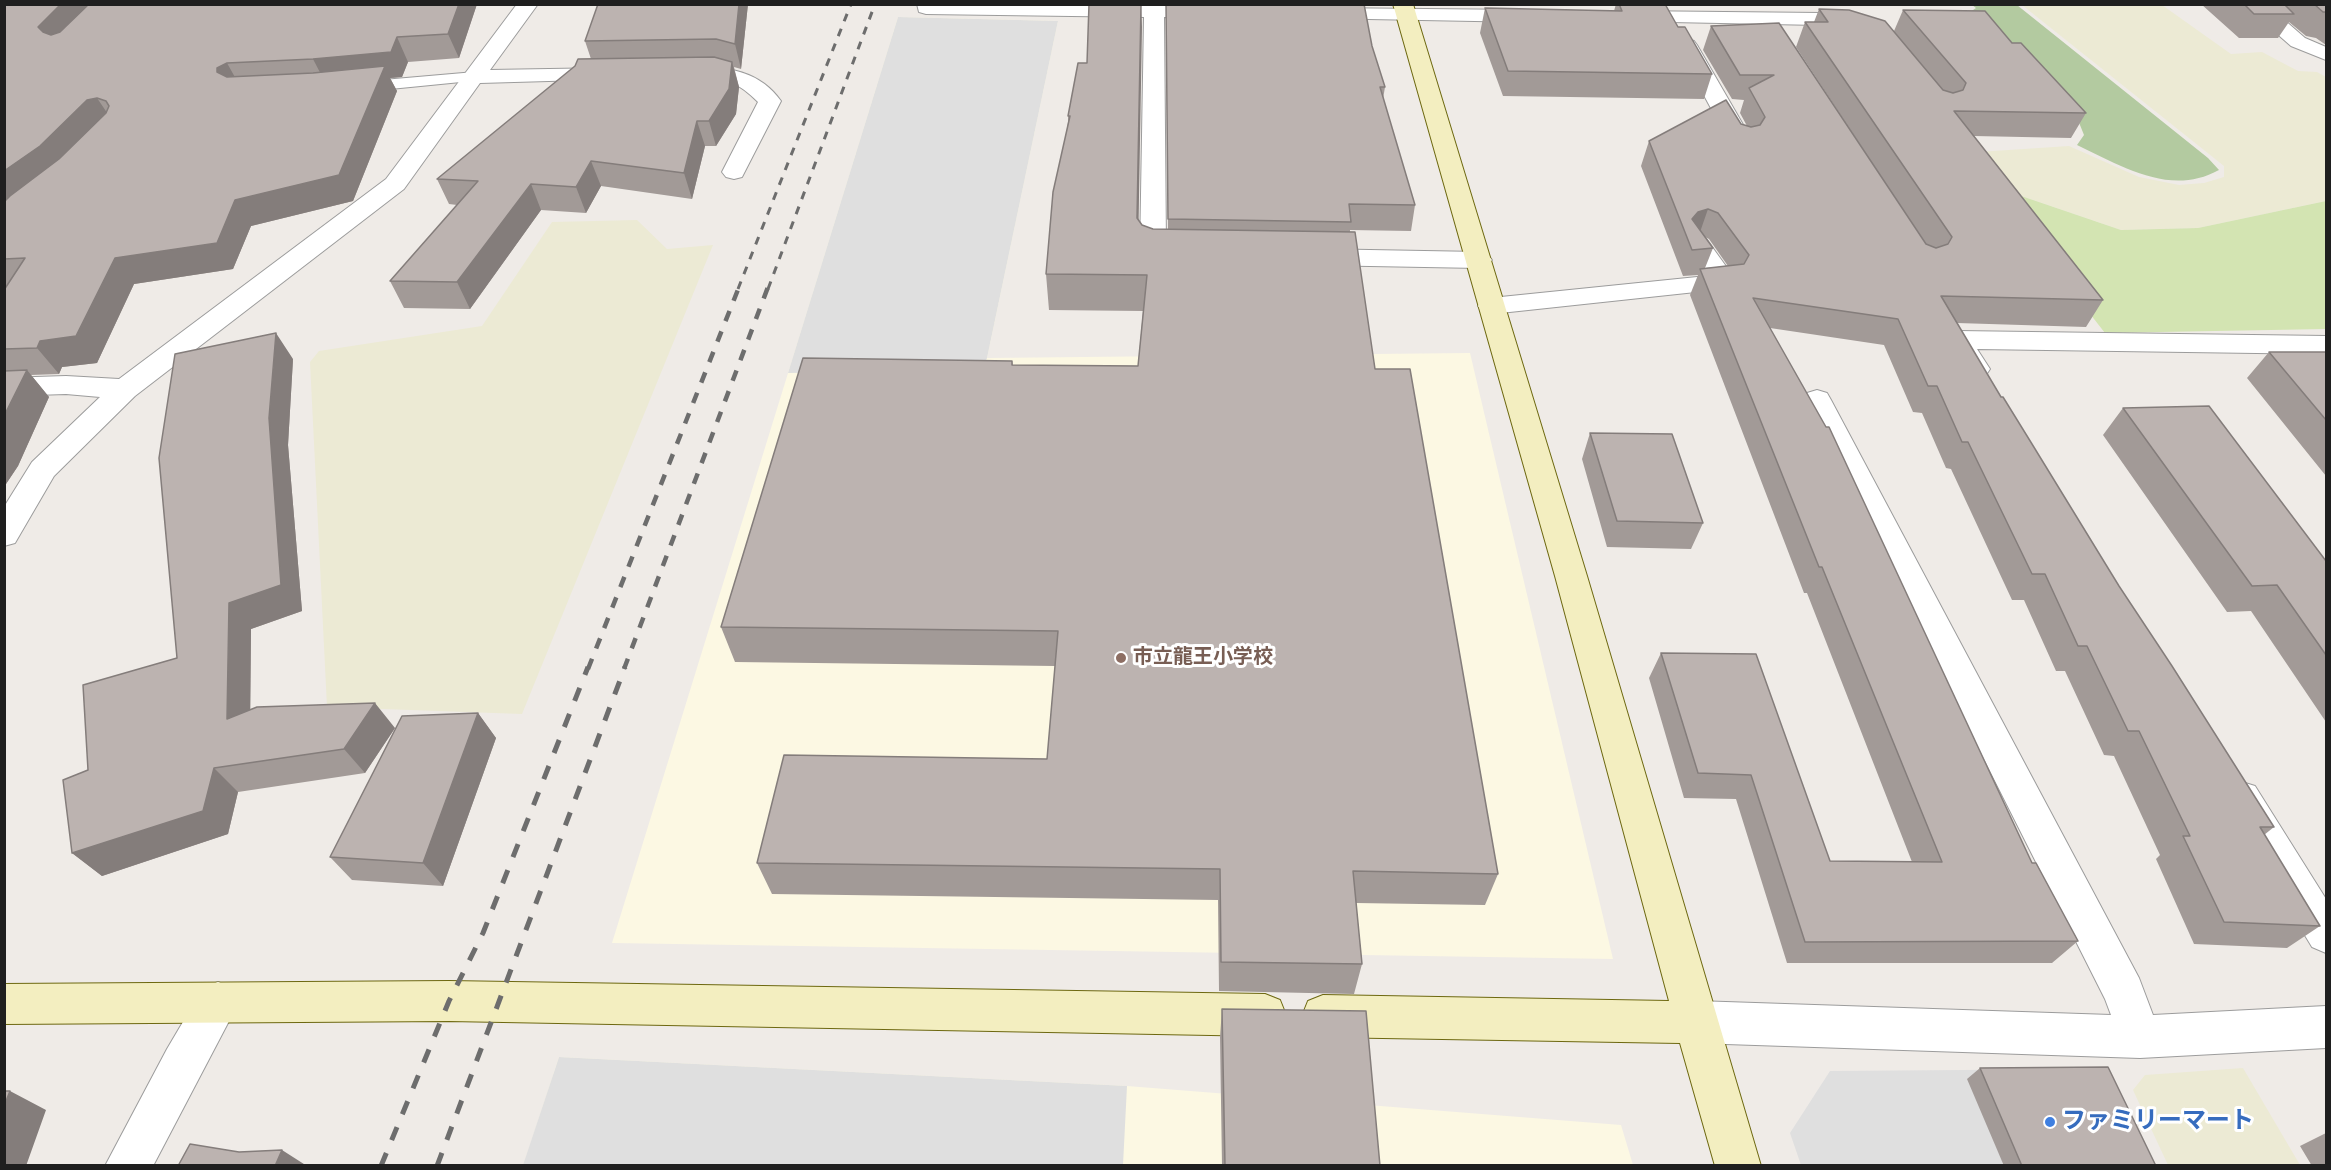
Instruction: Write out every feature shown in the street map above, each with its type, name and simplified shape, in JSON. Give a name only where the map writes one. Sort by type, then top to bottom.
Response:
[{"type":"street","points":[[4,535],[43,469],[125,389],[395,184],[528,4]]},
{"type":"street","points":[[927,4],[926,8],[1234,12]]},
{"type":"street","points":[[2253,4],[2298,42],[2326,54]]},
{"type":"street","points":[[1303,14],[1404,10],[1544,16]]},
{"type":"street","points":[[1404,10],[1571,576],[1738,1166]]},
{"type":"street","points":[[1154,11],[1153,254],[1188,255]]},
{"type":"street","points":[[1614,17],[1821,20],[1873,36]]},
{"type":"street","points":[[1672,18],[1742,143]]},
{"type":"street","points":[[1764,18],[1777,38]]},
{"type":"street","points":[[675,73],[723,72],[751,81],[770,101],[734,172]]},
{"type":"street","points":[[475,77],[628,74]]},
{"type":"street","points":[[1491,306],[1724,282],[1698,245]]},
{"type":"street","points":[[1295,257],[1479,260]]},
{"type":"street","points":[[1989,390],[1958,340],[2326,345]]},
{"type":"street","points":[[4,387],[66,385],[125,389]]},
{"type":"street","points":[[1817,400],[2124,992],[2140,1037]]},
{"type":"street","points":[[2226,773],[2326,934]]},
{"type":"street","points":[[4,1004],[449,1001],[1696,1022],[2140,1037],[2326,1028]]},
{"type":"street","points":[[128,1166],[218,1002]]},
{"type":"lane","points":[[348,88],[475,77]]},
{"type":"shaded area","points":[[2022,5],[2162,5],[2231,54],[2262,52],[2298,71],[2317,72],[2326,77],[2326,201],[2198,228],[2121,230],[1989,185],[1963,153],[2069,146],[2139,177],[2179,185],[2204,183],[2224,177],[2224,166]]},
{"type":"shaded area","name":"市立龍王小学校","points":[[898,17],[1058,21],[987,358],[1470,353],[1613,959],[612,943]]},
{"type":"shaded area","points":[[898,17],[1058,21],[987,358],[982,370],[788,373]]},
{"type":"shaded area","points":[[637,220],[667,249],[713,245],[522,714],[327,707],[310,362],[319,351],[482,326],[552,222]]},
{"type":"shaded area","points":[[559,1057],[1127,1086],[1621,1125],[1633,1165],[523,1166]]},
{"type":"shaded area","points":[[559,1057],[1127,1086],[1123,1165],[523,1165]]},
{"type":"shaded area","points":[[2243,1068],[2300,1165],[2168,1165],[2133,1090],[2145,1075]]},
{"type":"shaded area","points":[[2096,1069],[1968,1079],[2004,1165],[1801,1165],[1790,1133],[1830,1071]]},
{"type":"green space","points":[[1972,5],[2017,5],[2208,158],[2219,170],[2201,178],[2164,179],[2111,162],[2077,145],[2084,135],[2078,120],[1951,25],[1976,8]]},
{"type":"green space","points":[[1989,185],[2121,230],[2198,228],[2326,201],[2326,329],[2105,333]]},
{"type":"building","points":[[4,4],[61,4],[38,27],[51,35],[60,32],[89,4],[459,4],[448,34],[397,37],[391,52],[227,63],[217,68],[217,72],[227,77],[313,73],[385,66],[339,175],[235,200],[217,243],[115,258],[76,336],[40,341],[37,348],[4,349],[4,290],[25,258],[4,259],[4,202],[59,159],[106,113],[109,106],[106,101],[97,98],[87,100],[40,146],[4,171]]},
{"type":"building","points":[[598,4],[739,4],[735,44],[716,39],[585,41]]},
{"type":"building","points":[[1089,4],[1141,4],[1137,218],[1142,225],[1153,229],[1355,232],[1375,369],[1410,369],[1498,874],[1353,871],[1362,964],[1221,962],[1220,869],[757,863],[784,755],[1047,759],[1058,631],[721,627],[803,358],[1012,361],[1012,365],[1138,366],[1147,275],[1046,274],[1053,192],[1070,116],[1068,116],[1078,63],[1087,63]]},
{"type":"building","points":[[1166,4],[1364,4],[1372,46],[1385,87],[1380,87],[1415,205],[1349,204],[1351,222],[1168,219]]},
{"type":"building","points":[[1619,4],[1665,4],[1678,27],[1685,27],[1712,74],[1508,71],[1485,8],[1622,11]]},
{"type":"building","points":[[2244,4],[2284,4],[2294,14],[2254,14]]},
{"type":"building","points":[[2314,4],[2326,4],[2326,12],[2323,12]]},
{"type":"building","points":[[1819,9],[1849,10],[1885,21],[1943,90],[1953,93],[1963,90],[1966,83],[1903,10],[1985,11],[2012,43],[2021,43],[2086,113],[1954,111],[2103,300],[1941,296],[2119,586],[2274,827],[2260,827],[2320,926],[2224,922],[2183,836],[2190,836],[2139,731],[2128,731],[2087,646],[2078,646],[2045,574],[2032,574],[1968,442],[1962,442],[1937,386],[1928,386],[1898,319],[1753,298],[1826,427],[1829,427],[2032,863],[2036,863],[2078,941],[1805,942],[1751,775],[1698,773],[1661,653],[1756,654],[1830,861],[1942,862],[1822,567],[1819,567],[1700,269],[1744,264],[1749,255],[1718,213],[1708,209],[1698,212],[1692,219],[1713,248],[1692,250],[1649,141],[1726,100],[1741,124],[1751,127],[1760,125],[1765,117],[1749,88],[1774,75],[1740,75],[1711,26],[1779,23],[1926,244],[1936,248],[1948,244],[1952,237],[1805,22],[1828,22]]},
{"type":"building","points":[[714,57],[732,62],[729,89],[709,121],[697,121],[684,173],[591,161],[576,187],[531,184],[457,282],[390,281],[478,181],[437,179],[575,66],[578,59]]},
{"type":"building","points":[[276,333],[269,418],[281,585],[229,603],[227,719],[257,707],[375,703],[344,749],[214,768],[203,811],[72,853],[63,780],[88,770],[83,685],[177,658],[159,458],[175,354]]},
{"type":"building","points":[[2269,352],[2326,352],[2326,420]]},
{"type":"building","points":[[27,370],[4,416],[4,371]]},
{"type":"building","points":[[2209,406],[2326,561],[2326,655],[2277,585],[2252,586],[2123,408]]},
{"type":"building","points":[[1590,433],[1672,434],[1703,523],[1617,521]]},
{"type":"building","points":[[478,713],[423,863],[330,857],[402,716]]},
{"type":"building","points":[[1222,1009],[1366,1011],[1380,1166],[1225,1166]]},
{"type":"building","name":"ファミリーマート","points":[[2108,1067],[2156,1166],[2022,1166],[1980,1068]]},
{"type":"building","points":[[4,1091],[10,1091],[4,1106]]},
{"type":"building","points":[[190,1144],[239,1152],[282,1150],[275,1166],[178,1166]]},
{"type":"railway","points":[[738,289],[851,4]]},
{"type":"railway","points":[[768,289],[875,4]]},
{"type":"railway","points":[[588,669],[739,287]]},
{"type":"railway","points":[[624,669],[768,287]]},
{"type":"railway","points":[[381,1166],[449,1001],[483,933],[588,667]]},
{"type":"railway","points":[[437,1166],[625,667]]},
{"type":"place","name":"市立龍王小学校","points":[[1121,658]]},
{"type":"place","name":"ファミリーマート","points":[[2050,1122]]}]
